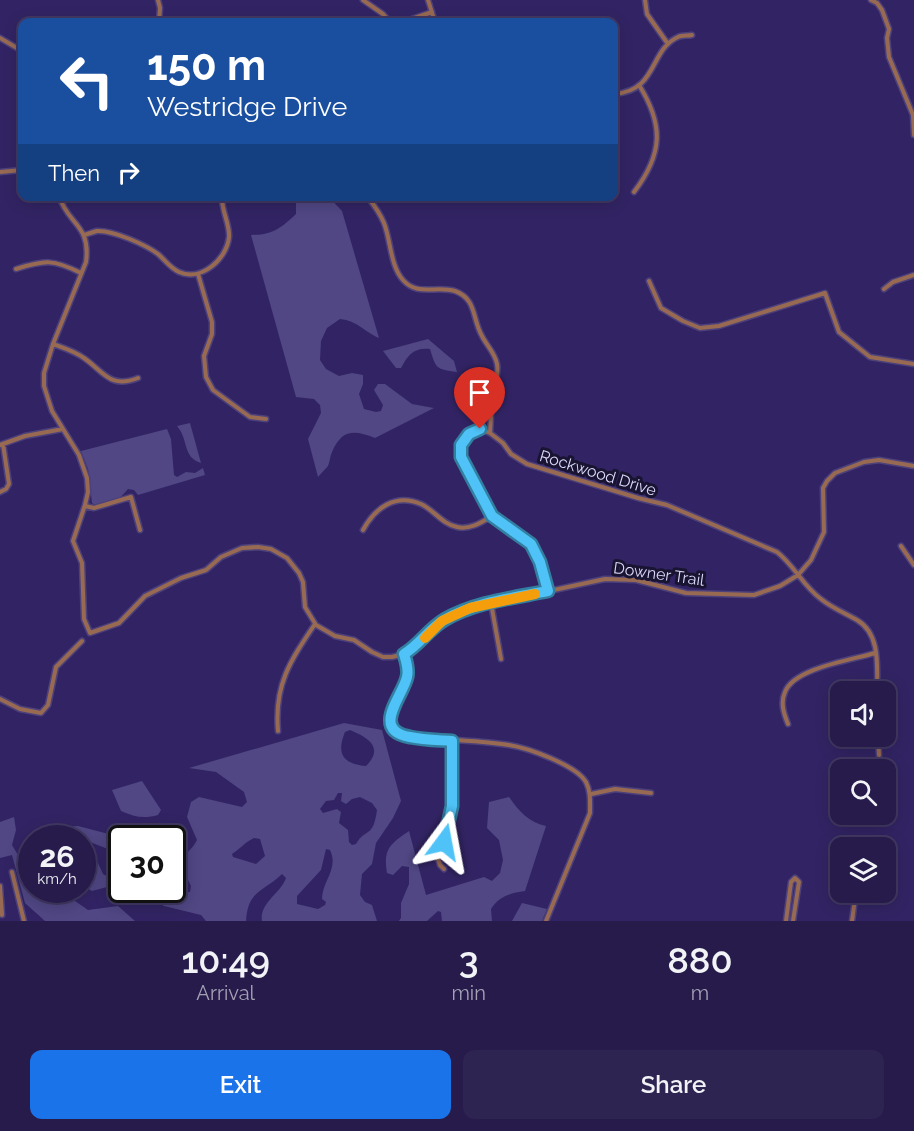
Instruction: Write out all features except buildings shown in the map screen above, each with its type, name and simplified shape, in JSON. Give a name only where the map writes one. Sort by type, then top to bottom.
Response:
[{"type":"street","points":[[158,0],[159,18]]},
{"type":"street","points":[[363,0],[386,18]]},
{"type":"street","points":[[428,0],[434,18]]},
{"type":"street","points":[[645,0],[647,14],[668,44]]},
{"type":"street","points":[[871,0],[877,3],[882,10],[889,29],[887,38],[889,57],[913,115],[914,135]]},
{"type":"street","points":[[415,18],[432,12]]},
{"type":"street","points":[[618,93],[639,85],[651,74],[668,44],[679,36],[692,36]]},
{"type":"street","points":[[0,38],[18,49]]},
{"type":"street","points":[[634,192],[644,179],[651,164],[656,149],[657,134],[656,119],[651,104],[639,85]]},
{"type":"street","points":[[0,172],[18,170]]},
{"type":"street","points":[[60,201],[84,235],[87,251],[86,262],[46,361],[45,386],[52,411],[80,455],[84,467],[88,492],[74,541],[82,563],[84,619],[90,633],[119,623],[138,602],[154,591],[181,578],[206,570],[231,552],[242,548],[258,547],[282,554],[293,563],[303,582],[305,607],[315,624],[335,636],[354,640],[383,657],[404,654],[408,666],[407,678],[390,712],[390,721],[399,733],[408,737],[511,745],[566,764],[576,770],[585,781],[591,794],[590,813],[546,921]]},
{"type":"street","points":[[84,235],[98,231],[110,233],[145,246],[181,273],[198,274],[209,268],[225,252],[230,234],[223,201]]},
{"type":"street","points":[[371,201],[384,224],[397,271],[404,281],[412,288],[423,291],[444,289],[457,292],[466,298],[474,309],[480,334],[494,353],[497,375],[492,400],[490,433],[480,429],[469,434],[461,445],[461,457],[492,516],[531,544],[540,562],[548,591]]},
{"type":"street","points":[[16,269],[43,261],[65,265],[81,273]]},
{"type":"street","points":[[198,274],[212,322],[212,334],[204,356],[206,377],[213,390],[250,417],[266,419]]},
{"type":"street","points":[[884,289],[893,282],[914,275]]},
{"type":"street","points":[[649,281],[661,308],[700,328],[719,326],[825,293],[839,332],[870,357],[914,364]]},
{"type":"street","points":[[53,344],[71,350],[86,360],[101,375],[111,380],[123,383],[138,378]]},
{"type":"street","points":[[0,492],[9,484],[1,445],[25,436],[63,429]]},
{"type":"street","name":"Rockwood Drive","points":[[490,433],[503,443],[511,454],[527,464],[667,505],[777,552],[788,560],[820,599],[865,626],[874,641],[876,681]]},
{"type":"street","name":"Downer Trail","points":[[404,654],[420,643],[442,621],[470,608],[605,579],[636,580],[686,593],[754,595],[780,586],[798,574],[813,557],[824,532],[823,489],[835,473],[864,462],[879,460],[914,466]]},
{"type":"street","points":[[85,506],[94,508],[131,497],[140,530]]},
{"type":"street","points":[[363,530],[381,506],[400,500],[421,504],[445,522],[458,528],[477,526],[492,516]]},
{"type":"street","points":[[901,546],[914,565]]},
{"type":"street","points":[[492,603],[501,659]]},
{"type":"street","points":[[278,731],[276,706],[280,688],[297,651],[315,624]]},
{"type":"street","points":[[0,699],[20,709],[41,713],[48,705],[56,667],[82,641]]},
{"type":"street","points":[[788,724],[783,700],[785,690],[791,682],[801,674],[875,653]]},
{"type":"street","points":[[444,869],[438,859],[452,806],[452,741]]},
{"type":"street","points":[[879,747],[879,755]]},
{"type":"street","points":[[591,794],[615,789],[651,793]]},
{"type":"street","points":[[12,872],[24,921]]},
{"type":"street","points":[[786,921],[791,882],[795,878],[799,882],[793,921]]},
{"type":"street","points":[[0,886],[2,915]]},
{"type":"street","points":[[852,921],[854,903]]},
{"type":"shaded area","points":[[296,201],[333,201],[342,211],[379,338],[356,324],[340,319],[327,328],[321,341],[320,360],[326,369],[339,376],[352,373],[363,375],[363,384],[359,394],[364,409],[381,411],[383,405],[374,390],[378,384],[385,384],[412,404],[434,408],[375,438],[355,433],[344,435],[336,444],[328,466],[318,477],[308,439],[321,413],[320,405],[314,399],[296,397],[251,235],[271,232],[296,214]]},
{"type":"shaded area","points":[[428,339],[454,361],[457,372],[438,367],[430,349],[420,349],[412,353],[401,368],[396,368],[383,351]]},
{"type":"shaded area","points":[[190,423],[201,463],[191,457],[177,426]]},
{"type":"shaded area","points":[[167,429],[171,439],[174,475],[177,477],[186,472],[195,473],[203,468],[205,475],[138,495],[134,490],[128,489],[119,499],[95,505],[92,503],[88,469],[81,451]]},
{"type":"shaded area","points":[[344,723],[382,730],[401,801],[393,818],[376,843],[372,864],[362,874],[360,895],[365,902],[372,905],[377,921],[262,921],[267,903],[286,878],[282,874],[253,898],[247,911],[246,921],[206,921],[201,915],[159,903],[186,903],[186,892],[190,892],[191,886],[186,876],[186,855],[197,840],[187,817],[191,802],[199,797],[242,807],[247,802],[244,792],[216,772],[189,768]],"holes":[[[350,730],[368,739],[374,748],[374,753],[366,766],[352,763],[342,752],[342,740],[345,732]],[[338,793],[342,793],[341,801],[346,804],[360,797],[372,803],[377,810],[371,829],[356,844],[352,845],[349,842],[348,830],[339,823],[341,812],[337,809],[323,813],[320,809],[326,801],[334,800]],[[254,838],[260,839],[265,856],[256,864],[233,857],[232,854]],[[326,849],[330,850],[333,863],[323,893],[322,899],[326,902],[325,905],[318,909],[297,904],[297,896],[321,870]]]},
{"type":"shaded area","points":[[142,781],[161,810],[158,815],[139,817],[121,811],[112,790]]},
{"type":"shaded area","points":[[509,797],[524,815],[546,826],[525,891],[510,894],[498,901],[491,909],[492,921],[442,921],[441,912],[438,911],[427,921],[399,921],[401,903],[409,884],[409,867],[402,866],[393,875],[387,873],[386,858],[389,848],[409,831],[426,895],[484,877],[492,881],[500,873],[503,860],[499,840],[487,828],[489,802]]},
{"type":"shaded area","points":[[14,817],[16,830],[12,845],[18,855],[18,877],[12,855],[0,858],[0,822]]},
{"type":"shaded area","points":[[96,831],[108,834],[108,849],[96,844]]},
{"type":"shaded area","points":[[96,862],[103,874],[108,877],[107,887],[96,890]]},
{"type":"shaded area","points":[[25,903],[78,903],[88,910],[118,906],[135,921],[45,921]]},
{"type":"shaded area","points":[[522,903],[547,909],[542,921],[512,921]]},
{"type":"slow traffic","points":[[425,638],[442,621],[470,608],[535,594]]},
{"type":"route","points":[[444,842],[452,806],[452,741],[408,737],[399,733],[390,721],[390,712],[407,678],[408,666],[404,654],[420,643],[442,621],[470,608],[548,591],[540,562],[531,544],[492,516],[461,457],[461,445],[469,434],[480,429]]}]
